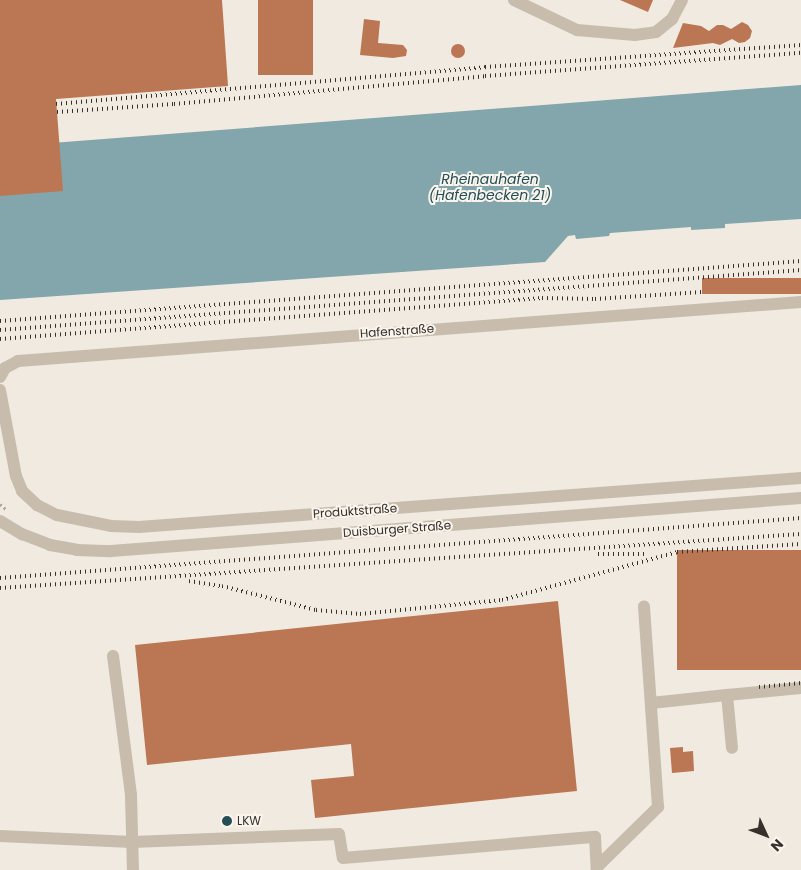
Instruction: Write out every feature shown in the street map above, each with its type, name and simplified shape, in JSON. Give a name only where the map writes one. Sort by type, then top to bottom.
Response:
[{"type":"street","points":[[514,0],[577,30],[635,35],[656,32],[672,19],[682,0]]},
{"type":"street","name":"Hafenstraße","points":[[0,377],[5,368],[18,361],[801,302]]},
{"type":"street","name":"Produktstraße","points":[[0,390],[16,476],[22,491],[37,505],[57,515],[111,526],[139,527],[801,478]]},
{"type":"street","name":"Duisburger Straße","points":[[0,521],[22,534],[50,545],[77,550],[111,551],[801,498]]},
{"type":"street","points":[[597,869],[658,807],[644,606]]},
{"type":"street","points":[[113,656],[131,795],[133,870]]},
{"type":"street","points":[[651,704],[801,688]]},
{"type":"street","points":[[727,696],[732,748]]},
{"type":"street","points":[[0,836],[132,842],[339,834],[343,858],[596,837],[597,869]]},
{"type":"water","name":"Rheinauhafen (Hafenbecken 21)","points":[[801,85],[801,219],[725,224],[725,228],[691,230],[691,227],[610,233],[609,236],[576,239],[575,235],[568,236],[545,262],[0,300],[0,147]]},
{"type":"building","points":[[0,0],[222,0],[228,86],[56,99],[63,191],[0,196]]},
{"type":"building","points":[[258,0],[313,0],[313,75],[258,75]]},
{"type":"building","points":[[620,0],[653,0],[648,12]]},
{"type":"building","points":[[364,19],[380,21],[378,43],[403,45],[407,50],[406,56],[393,58],[360,55]]},
{"type":"building","points":[[742,22],[748,25],[752,31],[750,38],[745,42],[739,43],[732,39],[720,45],[713,43],[673,48],[683,23],[701,26],[709,31],[717,25],[723,25],[731,29]]},
{"type":"building","points":[[458,44],[463,46],[465,51],[463,56],[458,58],[453,56],[451,51],[453,46]]},
{"type":"building","points":[[702,278],[801,278],[801,294],[702,294]]},
{"type":"building","points":[[677,550],[801,550],[801,670],[677,670]]},
{"type":"building","points":[[558,601],[577,791],[315,818],[311,780],[354,776],[351,744],[147,765],[135,645]]},
{"type":"building","points":[[683,747],[683,752],[693,751],[694,771],[672,773],[670,748]]},
{"type":"railway","points":[[56,104],[485,67],[801,45]]},
{"type":"railway","points":[[57,112],[174,104],[485,76],[801,53]]},
{"type":"railway","points":[[0,321],[801,261]]},
{"type":"railway","points":[[0,330],[801,270]]},
{"type":"railway","points":[[0,339],[542,298],[595,299],[702,292]]},
{"type":"railway","points":[[0,578],[801,518]]},
{"type":"railway","points":[[0,588],[801,534]]},
{"type":"railway","points":[[189,581],[222,586],[316,610],[360,614],[502,600],[677,552],[801,544]]},
{"type":"railway","points":[[598,554],[648,554]]},
{"type":"railway","points":[[759,687],[801,683]]},
{"type":"place","name":"LKW","points":[[227,821]]}]
